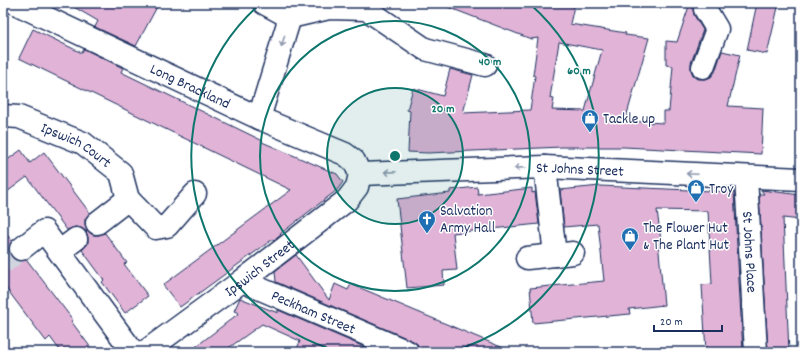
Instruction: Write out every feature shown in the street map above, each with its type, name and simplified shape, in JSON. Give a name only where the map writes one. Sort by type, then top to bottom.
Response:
[{"type":"street","name":"Long Brackland","points":[[15,3],[259,118],[345,154],[354,161],[360,174]]},
{"type":"street","points":[[264,3],[288,10],[368,6],[425,49],[485,65]]},
{"type":"street","points":[[703,67],[717,29],[705,9],[707,3]]},
{"type":"street","points":[[259,118],[288,10]]},
{"type":"street","name":"Ipswich Court","points":[[3,116],[19,117],[83,142],[121,173],[128,199],[156,228],[167,226],[195,194]]},
{"type":"street","points":[[527,258],[564,254],[545,167]]},
{"type":"street","name":"St Johns Street","points":[[360,174],[545,167],[801,179]]},
{"type":"street","name":"Ipswich Street","points":[[145,352],[242,281],[347,200],[357,187],[360,174]]},
{"type":"street","name":"St Johns Place","points":[[746,177],[756,352]]},
{"type":"street","points":[[97,223],[128,199]]},
{"type":"street","points":[[21,250],[44,231],[68,245],[133,352]]},
{"type":"street","name":"Peckham Street","points":[[242,281],[408,352]]},
{"type":"building","points":[[67,3],[159,3],[136,46],[95,27],[98,21]]},
{"type":"building","points":[[563,3],[574,6],[570,24],[626,33],[625,35],[649,38],[625,121],[664,123],[664,111],[669,111],[673,66],[666,65],[666,41],[677,42],[690,3],[694,3],[694,15],[703,30],[691,63],[693,75],[698,79],[706,79],[711,77],[715,72],[722,51],[740,55],[728,106],[763,108],[761,154],[624,147],[562,147],[428,153],[408,152],[410,111],[407,110],[413,88],[443,96],[450,69],[473,75],[463,113],[530,110],[535,76],[533,75],[538,38],[531,39],[440,4]],"holes":[[[559,42],[602,50],[585,111],[552,110],[554,99],[550,98]]]},
{"type":"building","points":[[757,3],[779,3],[767,54],[747,50]]},
{"type":"building","points":[[33,29],[82,53],[84,49],[123,68],[121,72],[263,141],[262,142],[337,174],[343,182],[337,190],[280,234],[281,235],[273,241],[273,239],[180,307],[163,285],[291,190],[19,58]]},
{"type":"building","points":[[21,150],[30,163],[44,152],[90,213],[85,219],[87,230],[93,235],[105,233],[127,263],[124,264],[148,296],[125,313],[102,282],[104,280],[82,250],[88,244],[86,231],[75,227],[67,230],[27,177],[3,195],[3,163]]},
{"type":"building","points":[[600,186],[734,192],[743,352],[706,352],[702,285],[712,284],[708,211],[657,210],[661,241],[658,241],[664,305],[629,309],[630,314],[533,323],[530,288],[604,281],[598,224],[564,227],[560,190]]},
{"type":"building","points":[[477,187],[478,194],[532,188],[532,193],[535,192],[539,224],[453,233],[457,270],[443,271],[444,285],[407,288],[397,199],[450,193],[450,190]]},
{"type":"building","points":[[761,190],[801,195],[801,220],[783,218],[789,352],[768,352],[759,194],[764,194]]},
{"type":"building","points":[[3,230],[12,241],[9,245],[11,256],[17,261],[27,260],[73,320],[71,321],[94,352],[61,352],[50,337],[46,341],[3,284]]},
{"type":"building","points":[[296,255],[329,300],[335,284],[348,290],[351,284],[513,352],[420,352],[418,345],[413,341],[276,282],[275,271]]},
{"type":"building","points":[[240,298],[278,313],[278,310],[376,352],[296,352],[300,341],[262,324],[223,352],[189,352],[239,313],[234,311]]},
{"type":"tunnel","points":[[3,263],[21,249]]},
{"type":"place","name":"Tackle up","points":[[590,133]]},
{"type":"place","name":"Troy","points":[[696,203]]},
{"type":"place","name":"Salvation Army Hall","points":[[427,234]]},
{"type":"place","name":"The Flower Hut & The Plant Hut","points":[[630,251]]}]
